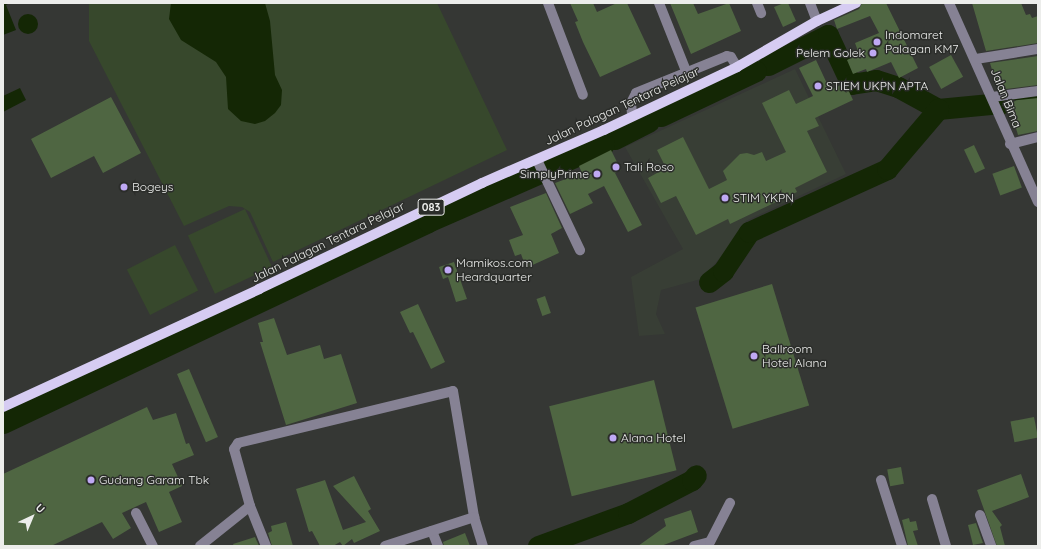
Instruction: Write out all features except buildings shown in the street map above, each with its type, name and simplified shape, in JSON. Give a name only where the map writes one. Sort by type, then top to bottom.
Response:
[{"type":"main road","name":"Jalan Palagan Tentara Pelajar","points":[[3,407],[259,289],[482,183],[537,160],[632,114],[737,67],[817,21],[856,3]]},
{"type":"street","points":[[548,3],[583,95]]},
{"type":"street","points":[[659,3],[686,71]]},
{"type":"street","points":[[757,3],[761,13]]},
{"type":"street","points":[[810,3],[817,21]]},
{"type":"street","name":"Jalan Bima","points":[[950,3],[976,59],[1010,144],[1038,202]]},
{"type":"street","points":[[976,59],[1038,49]]},
{"type":"street","points":[[632,114],[631,103],[636,93],[686,71],[726,56],[731,57],[737,67]]},
{"type":"street","points":[[993,101],[1038,91]]},
{"type":"street","points":[[1010,144],[1038,137]]},
{"type":"street","points":[[537,160],[580,250]]},
{"type":"street","points":[[266,546],[250,506],[234,449],[238,443],[453,391],[474,517],[483,546]]},
{"type":"street","points":[[881,480],[902,546]]},
{"type":"street","points":[[932,499],[946,546]]},
{"type":"street","points":[[694,546],[710,544],[730,503]]},
{"type":"street","points":[[200,546],[250,506]]},
{"type":"street","points":[[136,513],[153,546]]},
{"type":"street","points":[[980,516],[991,546]]},
{"type":"street","points":[[385,546],[474,517]]},
{"type":"street","points":[[432,531],[438,546]]},
{"type":"shaded area","points":[[3,3],[10,3],[6,5],[16,30],[3,35]]},
{"type":"shaded area","points":[[89,3],[437,3],[507,150],[273,262],[250,212],[242,207],[229,206],[184,226],[89,41]]},
{"type":"shaded area","points":[[171,3],[265,3],[270,21],[275,75],[282,90],[281,105],[275,113],[265,121],[255,124],[241,121],[228,109],[226,77],[216,62],[181,40],[169,19]]},
{"type":"shaded area","points":[[28,14],[35,17],[38,24],[35,31],[28,34],[21,31],[18,24],[21,17]]},
{"type":"shaded area","name":"STIM YKPN","points":[[795,69],[846,174],[746,221],[728,249],[701,279],[661,290],[656,314],[665,334],[639,336],[631,277],[683,249],[625,147]]},
{"type":"shaded area","points":[[20,88],[26,100],[3,112],[3,96]]},
{"type":"shaded area","points":[[245,209],[272,267],[215,294],[188,236]]},
{"type":"shaded area","points":[[175,245],[198,290],[150,315],[127,270]]},
{"type":"waterway","points":[[768,65],[828,35],[851,84],[876,80],[898,87],[938,109],[1001,103],[1038,96]]},
{"type":"waterway","points":[[661,116],[756,71]]},
{"type":"waterway","points":[[709,282],[723,271],[749,232],[887,169],[938,109]]},
{"type":"waterway","points":[[615,139],[649,122]]},
{"type":"waterway","points":[[552,167],[604,144]]},
{"type":"waterway","points":[[3,423],[428,222],[538,174]]},
{"type":"waterway","points":[[538,546],[628,513],[692,480],[696,475]]},
{"type":"place","name":"Indomaret Palagan KM7","points":[[877,42]]},
{"type":"place","name":"Pelem Golek","points":[[873,53]]},
{"type":"place","name":"STIEM UKPN APTA","points":[[818,86]]},
{"type":"place","name":"Tali Roso","points":[[616,167]]},
{"type":"place","name":"SimplyPrime","points":[[597,174]]},
{"type":"place","name":"Bogeys","points":[[124,187]]},
{"type":"place","name":"STIM YKPN","points":[[725,198]]},
{"type":"place","name":"Mamikos.com Heardquarter","points":[[448,270]]},
{"type":"place","name":"Ballroom Hotel Alana","points":[[754,356]]},
{"type":"place","name":"Alana Hotel","points":[[613,438]]},
{"type":"place","name":"Gudang Garam Tbk","points":[[91,480]]}]
